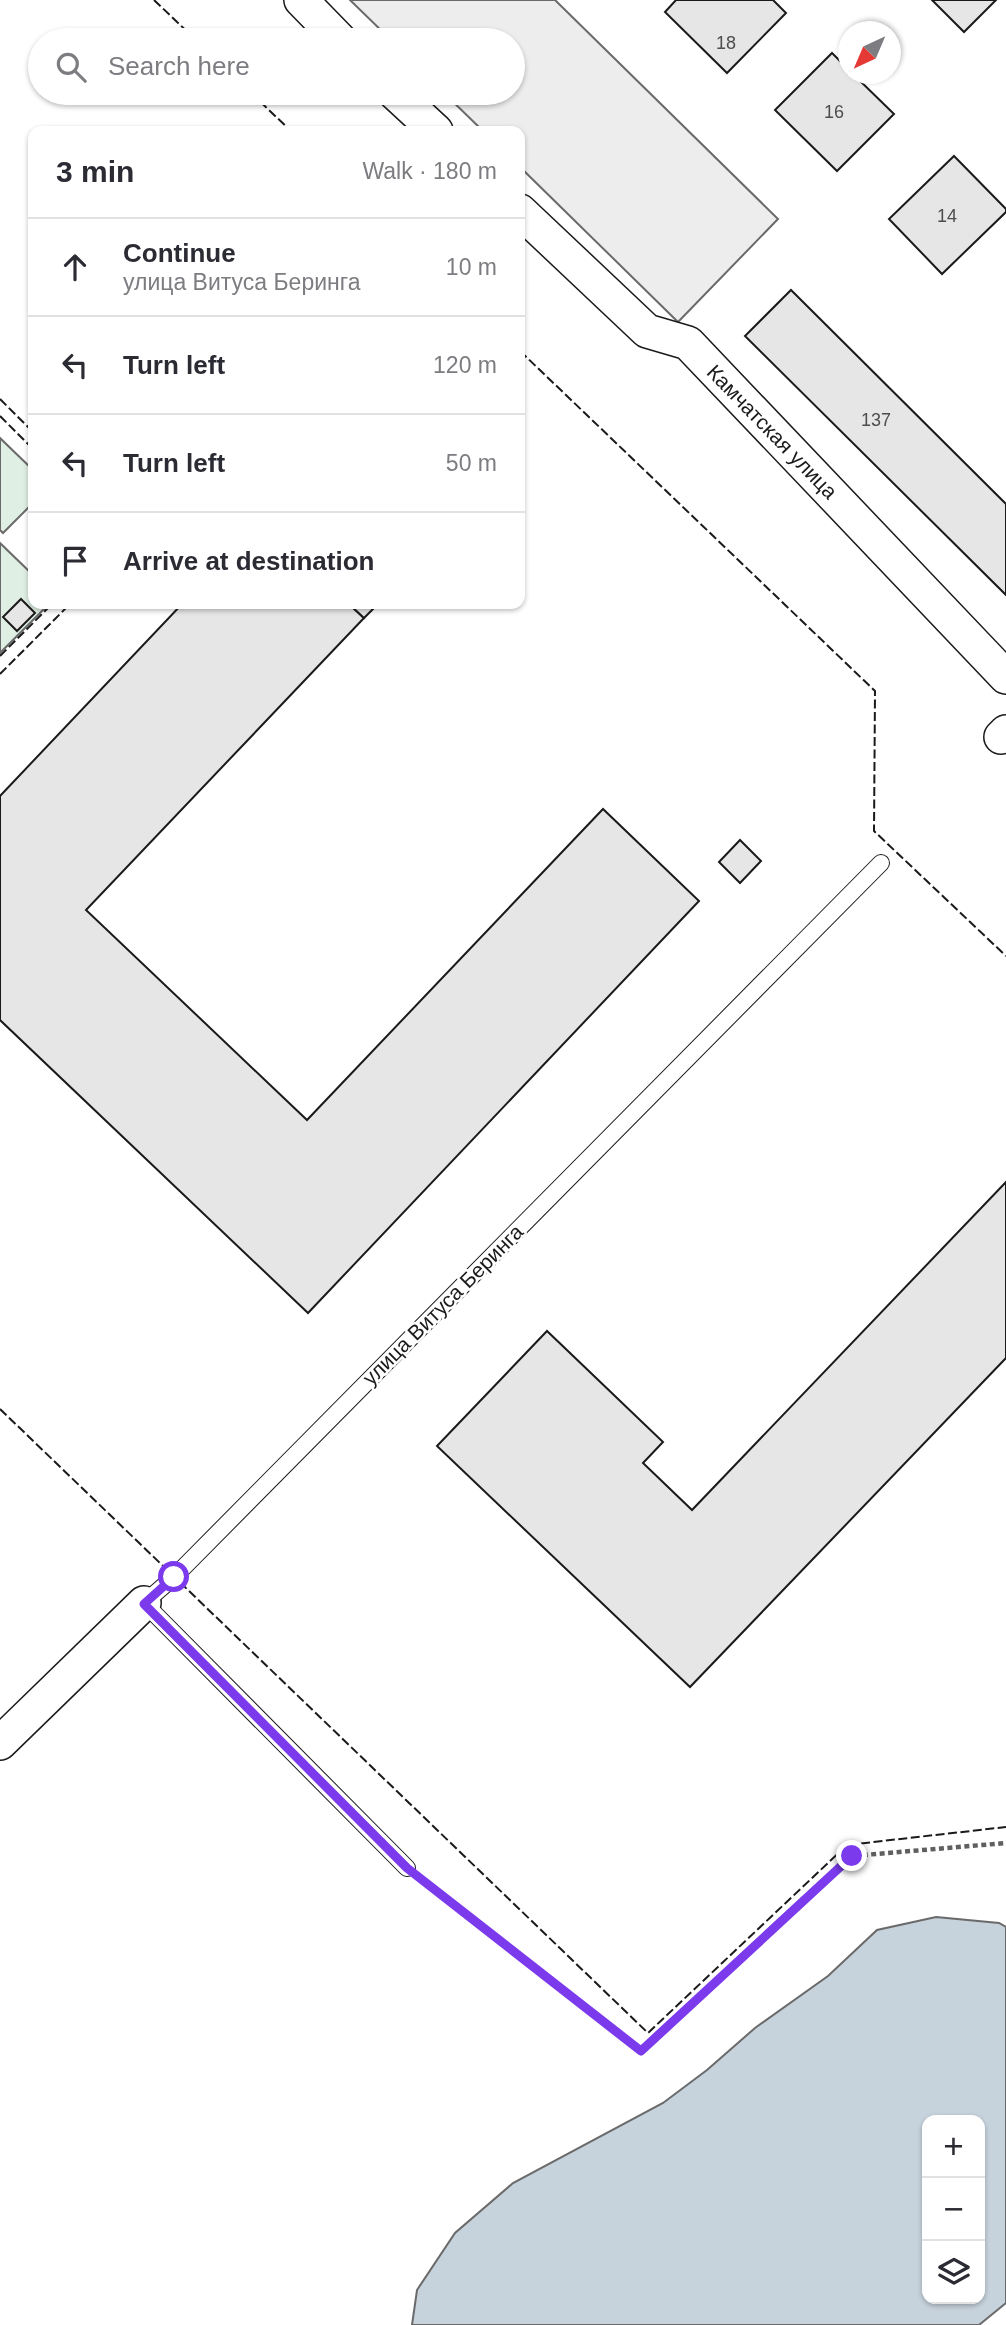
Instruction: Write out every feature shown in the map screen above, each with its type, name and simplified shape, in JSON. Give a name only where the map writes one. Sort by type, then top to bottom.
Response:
[{"type":"street","points":[[300,0],[328,28]]},
{"type":"street","points":[[408,105],[431,126]]},
{"type":"street","name":"Камчатская улица","points":[[525,216],[647,331],[688,343],[1006,677]]},
{"type":"street","name":"улица Витуса Беринга","points":[[0,1743],[144,1604]]},
{"type":"lane","name":"улица Витуса Беринга","points":[[144,1604],[174,1577],[881,863]]},
{"type":"lane","points":[[144,1604],[407,1868]]},
{"type":"path","points":[[407,1868],[641,2051],[852,1856],[1006,1843]]},
{"type":"green space","points":[[0,438],[28,465],[28,508],[3,533],[0,530]]},
{"type":"green space","points":[[0,543],[28,570],[28,609],[44,609],[0,653]]},
{"type":"shaded area","points":[[350,0],[555,0],[778,219],[678,322],[525,172],[525,126],[478,126],[456,105],[525,105],[525,28],[379,28]]},
{"type":"shaded area","points":[[936,1917],[999,1923],[1006,1927],[1006,2303],[979,2325],[412,2325],[417,2290],[455,2233],[513,2183],[663,2103],[707,2070],[755,2028],[828,1976],[877,1930]]},
{"type":"building","points":[[676,0],[773,0],[786,13],[727,73],[665,12]]},
{"type":"building","points":[[932,0],[996,0],[964,32]]},
{"type":"building","points":[[832,53],[838,59],[838,84],[863,84],[894,114],[837,171],[775,110]]},
{"type":"building","points":[[954,156],[1006,212],[942,274],[889,219]]},
{"type":"building","points":[[791,290],[1006,504],[1006,595],[745,336]]},
{"type":"building","points":[[21,599],[28,609],[35,613],[17,631],[3,617]]},
{"type":"building","points":[[177,609],[354,609],[364,618],[86,910],[307,1120],[603,809],[699,901],[308,1313],[0,1020],[0,796]]},
{"type":"building","points":[[354,609],[373,609],[364,618]]},
{"type":"building","points":[[740,840],[761,861],[740,883],[719,862]]},
{"type":"building","points":[[1006,1182],[1006,1358],[690,1687],[437,1446],[547,1331],[663,1442],[643,1463],[692,1510]]},
{"type":"fence","points":[[154,0],[183,28]]},
{"type":"fence","points":[[264,105],[286,126]]},
{"type":"fence","points":[[525,356],[875,691],[874,831],[1006,956]]},
{"type":"fence","points":[[0,399],[28,427]]},
{"type":"fence","points":[[0,416],[28,444]]},
{"type":"fence","points":[[0,656],[47,609]]},
{"type":"fence","points":[[0,674],[65,609]]},
{"type":"fence","points":[[0,1409],[648,2033],[847,1845],[1006,1827]]},
{"type":"route","points":[[174,1577],[144,1604],[407,1868],[641,2051],[852,1856]]}]
